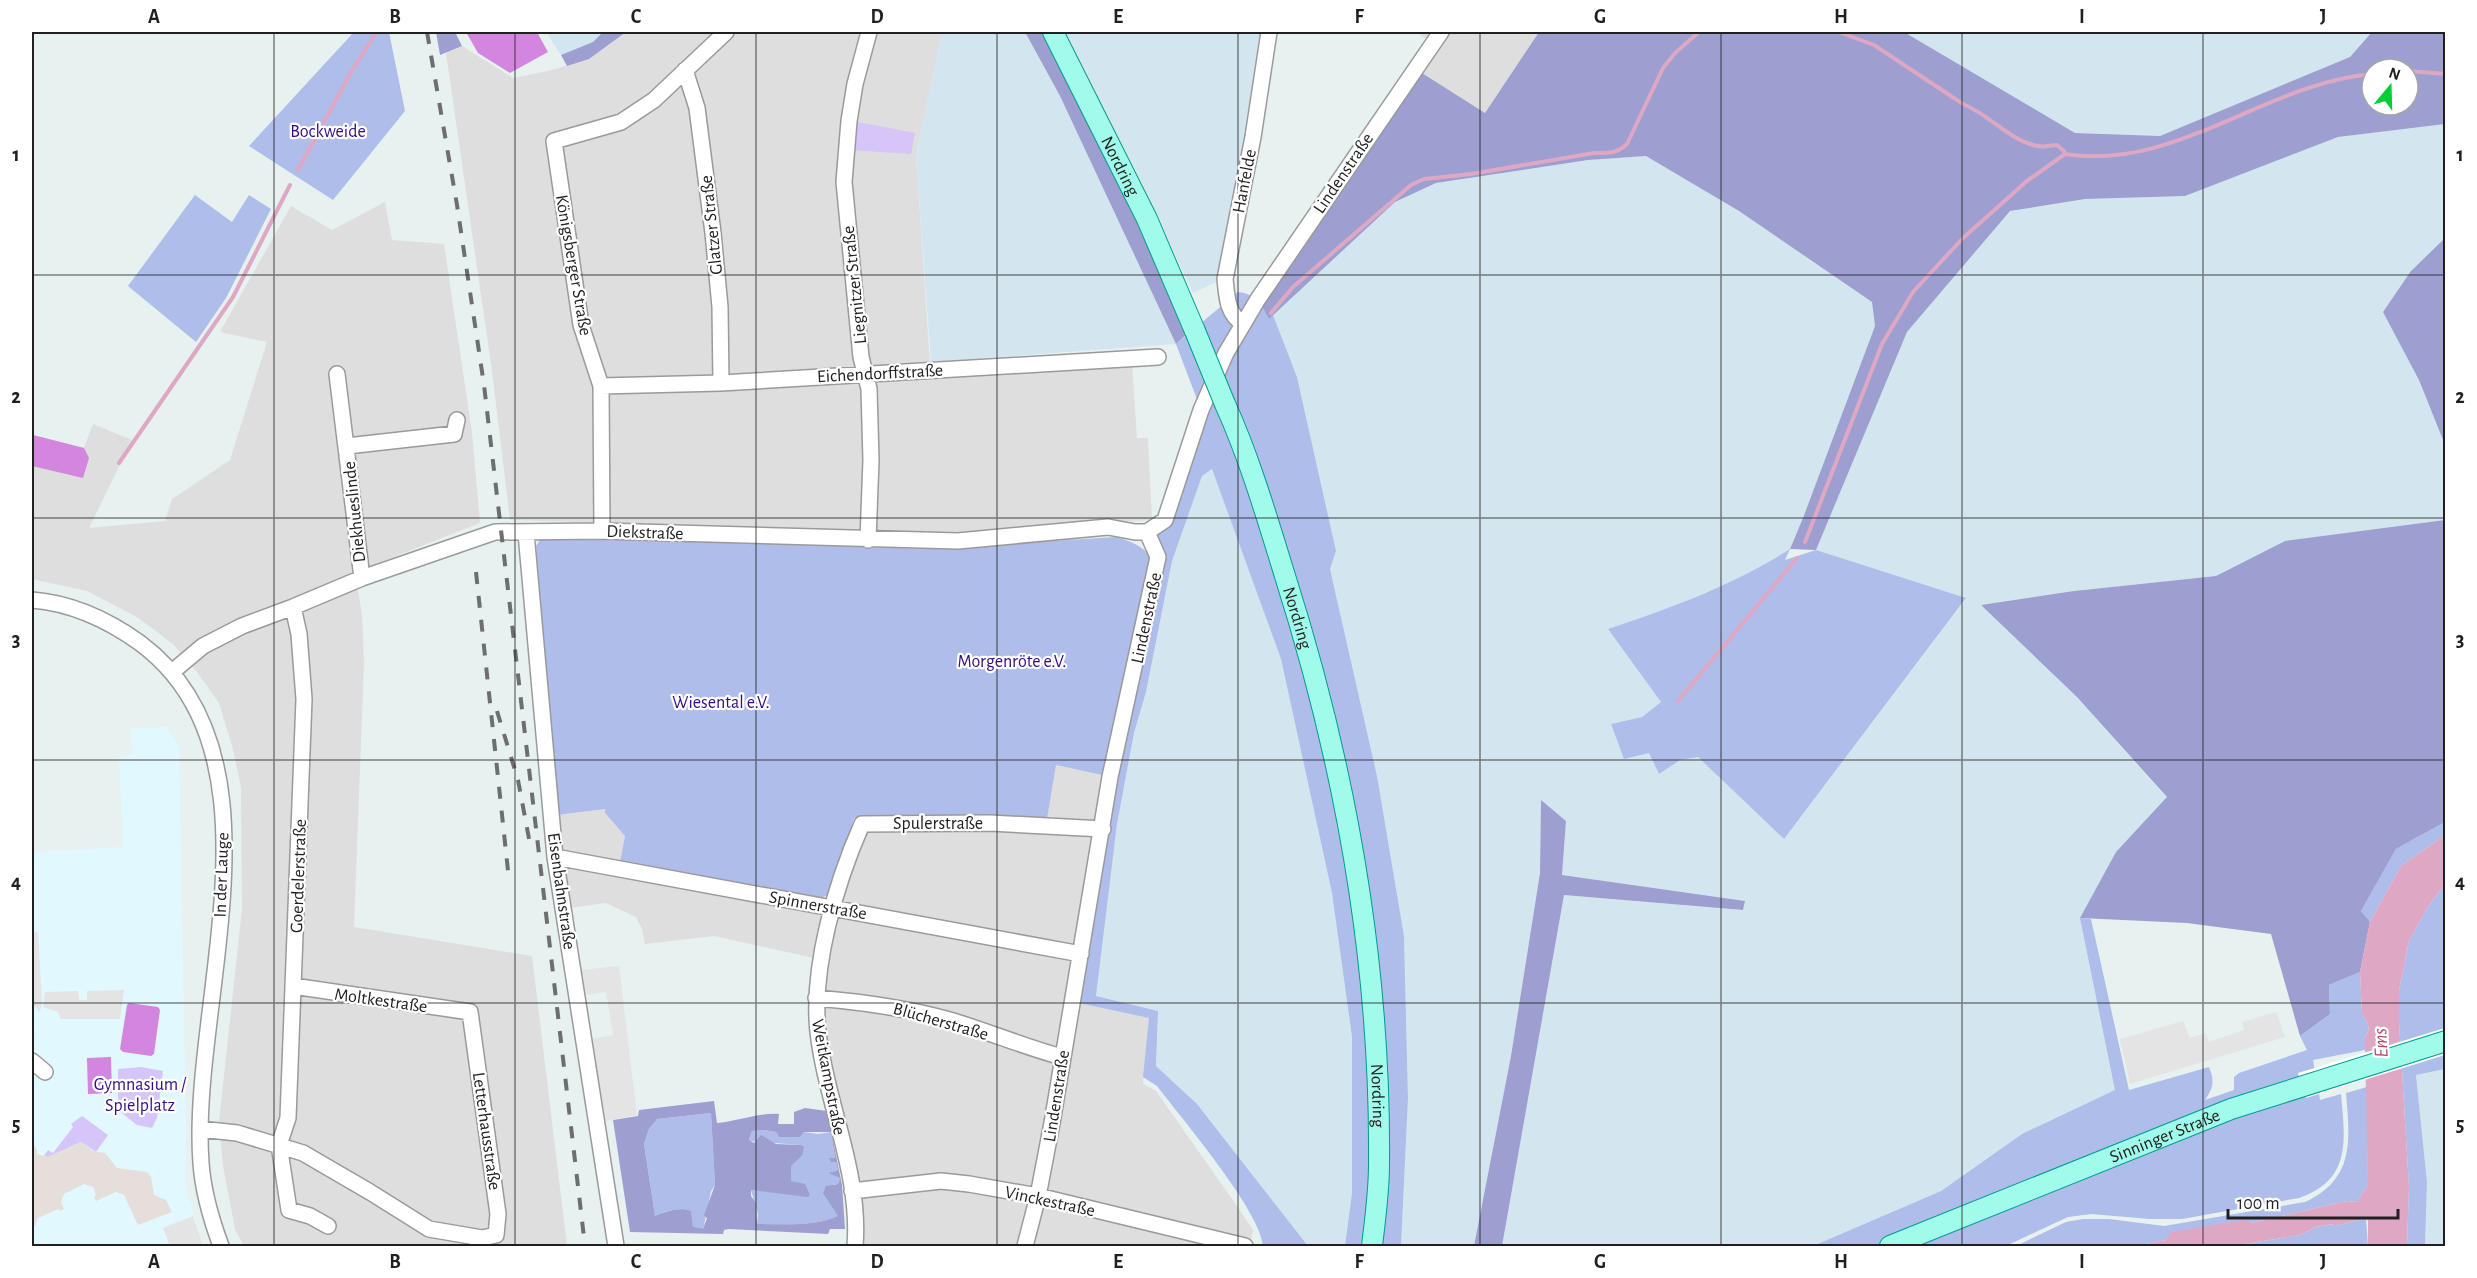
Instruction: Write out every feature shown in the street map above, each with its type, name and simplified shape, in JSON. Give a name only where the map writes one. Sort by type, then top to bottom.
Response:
[{"type":"main road","name":"Nordring","points":[[1053,32],[1147,219],[1225,405],[1266,516],[1324,708],[1352,837],[1363,903],[1376,1032],[1379,1167],[1372,1246]]},
{"type":"main road","name":"Sinninger Straße","points":[[1890,1246],[2230,1109],[2445,1041]]},
{"type":"street","points":[[685,70],[726,32]]},
{"type":"street","name":"Liegnitzer Straße","points":[[868,540],[871,460],[869,389],[861,357],[844,182],[850,112],[869,32]]},
{"type":"street","name":"Hanfelde","points":[[1243,324],[1233,317],[1227,301],[1225,279],[1253,137],[1269,32]]},
{"type":"street","name":"Lindenstraße","points":[[1025,1246],[1038,1196],[1103,829],[1110,777],[1158,557],[1147,532],[1165,520],[1201,410],[1226,353],[1243,324],[1325,198],[1441,32]]},
{"type":"street","name":"Königsberger Straße","points":[[602,531],[601,386],[581,325],[554,141],[621,122],[654,100],[685,70]]},
{"type":"street","name":"Glatzer Straße","points":[[685,70],[697,108],[713,233],[720,307],[721,383]]},
{"type":"street","name":"Eichendorffstraße","points":[[601,386],[721,383],[1158,357]]},
{"type":"street","name":"Diekhueslinde","points":[[337,374],[362,578]]},
{"type":"street","name":"Diekhueslinde","points":[[347,446],[454,434],[457,420]]},
{"type":"street","name":"Diekstraße","points":[[172,672],[210,642],[242,626],[362,578],[495,532],[602,531],[958,541],[1108,527],[1147,532]]},
{"type":"street","name":"Eisenbahnstraße","points":[[526,533],[555,857],[616,1246]]},
{"type":"street","name":"In der Lauge","points":[[32,600],[68,607],[111,624],[147,649],[172,672],[195,708],[213,754],[221,793],[224,881],[202,1080],[200,1129],[203,1183],[212,1222],[221,1246]]},
{"type":"street","name":"Goerdelerstraße","points":[[279,1145],[288,1118],[304,699],[299,634],[293,607]]},
{"type":"street","name":"Spulerstraße","points":[[831,907],[862,824],[990,823],[1103,829]]},
{"type":"street","name":"Spinnerstraße","points":[[555,857],[1081,954]]},
{"type":"street","name":"Weitkampstraße","points":[[831,907],[816,998],[818,1033],[852,1191],[855,1246]]},
{"type":"street","name":"Moltkestraße","points":[[293,986],[470,1012]]},
{"type":"street","name":"Blücherstraße","points":[[816,998],[884,1005],[953,1021],[1018,1045],[1062,1057]]},
{"type":"street","name":"Letterhausstraße","points":[[200,1129],[237,1133],[279,1145],[312,1159],[429,1229],[481,1242],[496,1235],[498,1214],[470,1012]]},
{"type":"street","points":[[32,1061],[45,1072]]},
{"type":"street","points":[[279,1145],[289,1210],[310,1216],[328,1226]]},
{"type":"street","name":"Vinckestraße","points":[[852,1191],[941,1181],[1038,1196],[1245,1246]]},
{"type":"shaded area","points":[[436,32],[455,32],[462,46],[440,55]]},
{"type":"shaded area","points":[[466,32],[537,32],[548,52],[510,73],[478,53]]},
{"type":"shaded area","points":[[546,32],[603,32],[593,42],[561,55]]},
{"type":"shaded area","points":[[603,32],[626,32],[589,59],[567,66],[561,55],[593,42]]},
{"type":"shaded area","points":[[626,32],[942,32],[916,156],[931,379],[1132,363],[1137,438],[1148,438],[1152,520],[1045,526],[947,536],[882,531],[510,520],[492,371],[446,53],[462,46],[513,78],[589,59]]},
{"type":"shaded area","points":[[942,32],[1025,32],[1060,96],[1176,344],[931,362],[916,156]]},
{"type":"shaded area","points":[[1025,32],[1044,32],[1122,185],[1187,334],[1176,344],[1060,96]]},
{"type":"shaded area","points":[[1065,32],[1261,32],[1248,137],[1218,281],[1193,293],[1145,190]]},
{"type":"shaded area","points":[[1416,32],[1539,32],[1485,113],[1414,68],[1432,43]]},
{"type":"shaded area","points":[[1539,32],[1904,32],[2075,133],[2160,136],[2350,57],[2372,32],[2445,32],[2445,124],[2338,137],[2185,196],[2085,199],[2010,211],[1907,332],[1816,550],[1790,549],[1875,326],[1872,302],[1739,211],[1646,156],[1588,160],[1436,183],[1395,202],[1269,319],[1258,299],[1414,68],[1485,113]]},
{"type":"shaded area","points":[[1904,32],[2372,32],[2350,57],[2160,136],[2075,133]]},
{"type":"shaded area","points":[[2445,124],[2445,238],[2411,271],[2419,380],[2445,445],[2445,520],[2285,541],[2216,576],[2074,591],[1981,605],[2077,697],[2167,798],[2116,852],[2081,918],[2116,1090],[2022,1134],[1941,1191],[1813,1246],[1502,1246],[1564,895],[1743,910],[1745,901],[1562,875],[1566,822],[1541,801],[1540,873],[1511,1056],[1474,1246],[1401,1246],[1408,1098],[1404,936],[1377,776],[1330,569],[1336,551],[1297,377],[1273,315],[1395,202],[1436,183],[1588,160],[1646,156],[1739,211],[1872,302],[1875,326],[1790,549],[1725,585],[1653,614],[1608,629],[1661,702],[1642,717],[1612,724],[1650,753],[1659,774],[1680,760],[1698,757],[1784,839],[1966,599],[1816,550],[1907,332],[2010,211],[2085,199],[2185,196],[2338,137]]},
{"type":"shaded area","points":[[385,202],[392,240],[444,244],[472,433],[480,523],[355,572],[362,615],[364,662],[354,927],[532,956],[567,1246],[244,1246],[235,1229],[223,1166],[219,1122],[242,909],[241,788],[233,749],[219,703],[173,644],[137,617],[87,591],[32,579],[33,435],[84,448],[93,424],[132,440],[89,528],[165,521],[172,499],[230,460],[267,342],[220,332],[291,206],[332,230]]},
{"type":"shaded area","points":[[2445,238],[2445,445],[2419,380],[2383,312],[2411,271]]},
{"type":"shaded area","points":[[33,435],[84,448],[89,458],[83,478],[32,466]]},
{"type":"shaded area","points":[[1212,469],[1281,659],[1332,893],[1352,1037],[1352,1193],[1345,1246],[1308,1246],[1197,1104],[1156,1066],[1158,1011],[1096,996],[1117,824],[1134,733],[1146,692],[1172,561],[1202,475]]},
{"type":"shaded area","points":[[2445,520],[2445,822],[2396,849],[2361,911],[2370,922],[2360,972],[2329,985],[2330,1014],[2300,1036],[2271,934],[2187,923],[2080,918],[2116,852],[2167,797],[2077,697],[1981,605],[2074,591],[2216,576],[2285,541]]},
{"type":"shaded area","points":[[166,727],[179,745],[185,1185],[203,1246],[32,1246],[32,1044],[35,1040],[32,1009],[32,852],[123,847],[119,757],[132,754],[130,729]]},
{"type":"shaded area","points":[[1056,765],[1102,775],[1087,882],[1080,1003],[1149,1018],[1143,1084],[1156,1091],[1253,1230],[1250,1246],[860,1246],[824,1028],[823,991],[828,961],[714,936],[645,944],[642,929],[636,917],[606,903],[569,908],[557,815],[605,809],[605,813],[625,836],[620,862],[838,915],[864,830],[1047,819]]},
{"type":"shaded area","points":[[1541,800],[1566,821],[1562,875],[1745,901],[1743,910],[1564,895],[1502,1246],[1474,1246],[1511,1056],[1540,873]]},
{"type":"shaded area","points":[[32,910],[34,932],[38,932],[42,1002],[40,1012],[32,1004]]},
{"type":"shaded area","points":[[619,966],[637,1115],[606,1121],[591,1039],[613,1035],[606,992],[584,995],[581,970]]},
{"type":"shaded area","points":[[124,990],[120,1019],[61,1019],[58,1012],[43,1007],[45,992],[78,991],[79,1000],[87,1000],[87,991]]},
{"type":"shaded area","points":[[129,1003],[158,1007],[160,1010],[154,1054],[151,1056],[123,1052],[120,1049]]},
{"type":"shaded area","points":[[2276,1012],[2285,1037],[2130,1084],[2120,1039],[2183,1021],[2190,1038],[2206,1033],[2209,1042],[2244,1030],[2242,1022]]},
{"type":"shaded area","points":[[111,1057],[112,1093],[88,1094],[87,1058]]},
{"type":"shaded area","points":[[2445,1069],[2445,1246],[2425,1246],[2427,1182],[2416,1075]]},
{"type":"shaded area","points":[[714,1101],[717,1123],[757,1115],[779,1114],[778,1124],[794,1124],[794,1112],[805,1108],[827,1111],[842,1185],[845,1229],[830,1229],[828,1234],[729,1229],[724,1230],[723,1234],[630,1232],[613,1120],[638,1116],[639,1110]],"holes":[[[711,1113],[715,1185],[704,1215],[707,1218],[703,1229],[693,1227],[691,1211],[668,1211],[655,1216],[644,1144],[649,1129],[657,1119]],[[752,1131],[776,1132],[779,1137],[800,1137],[804,1132],[831,1132],[835,1158],[829,1158],[831,1162],[836,1162],[838,1170],[829,1173],[840,1178],[838,1184],[826,1186],[823,1193],[838,1216],[809,1223],[757,1224],[756,1203],[751,1196],[751,1190],[808,1197],[810,1195],[805,1184],[791,1181],[791,1166],[802,1156],[804,1147],[776,1144],[761,1135],[754,1143],[749,1140]]]},
{"type":"shaded area","points":[[32,1141],[37,1154],[48,1157],[81,1142],[93,1151],[105,1153],[117,1168],[147,1172],[151,1177],[154,1195],[166,1200],[172,1212],[138,1225],[124,1195],[116,1192],[96,1201],[93,1187],[84,1184],[64,1194],[61,1202],[64,1209],[60,1211],[58,1209],[38,1218],[32,1228]]},
{"type":"shaded area","points":[[193,1216],[203,1246],[170,1246],[163,1228]]},
{"type":"green space","name":"Bockweide","points":[[354,32],[389,32],[405,111],[333,200],[249,146]]},
{"type":"green space","points":[[853,121],[915,133],[911,154],[850,150]]},
{"type":"green space","points":[[195,195],[232,222],[249,195],[271,209],[226,298],[196,342],[128,286]]},
{"type":"green space","points":[[1238,292],[1254,297],[1269,318],[1273,315],[1297,377],[1336,551],[1330,569],[1377,776],[1404,936],[1408,1098],[1401,1246],[1345,1246],[1352,1193],[1352,1037],[1332,893],[1281,659],[1212,469],[1202,476],[1172,561],[1146,692],[1134,733],[1117,824],[1096,996],[1158,1011],[1156,1066],[1197,1104],[1308,1246],[1263,1246],[1259,1230],[1235,1188],[1157,1086],[1143,1077],[1149,1018],[1079,1003],[1081,954],[1158,558],[1147,532],[1157,526],[1201,410],[1176,344]]},
{"type":"green space","name":"Wiesental e.V.","points":[[542,537],[932,549],[1115,537],[1130,541],[1150,555],[1102,775],[1056,765],[1047,819],[854,818],[831,893],[822,898],[620,862],[625,836],[605,813],[605,809],[557,815],[536,546]]},
{"type":"green space","points":[[1790,549],[1785,560],[1816,550],[1966,598],[1784,839],[1698,757],[1680,760],[1659,774],[1649,753],[1624,759],[1611,724],[1642,717],[1661,702],[1608,629],[1701,595],[1746,574]]},
{"type":"green space","points":[[2445,822],[2445,835],[2401,866],[2370,922],[2361,911],[2396,849]]},
{"type":"green space","points":[[2445,884],[2445,1069],[2416,1075],[2427,1182],[2425,1246],[2407,1246],[2409,1186],[2399,991],[2409,941],[2427,908]]},
{"type":"green space","points":[[2080,918],[2091,919],[2129,1090],[2209,1067],[2212,1085],[2205,1100],[2234,1090],[2234,1077],[2239,1073],[2307,1050],[2300,1036],[2330,1014],[2329,985],[2360,972],[2362,1014],[2369,1030],[2365,1037],[2365,1050],[2313,1060],[2320,1100],[2341,1094],[2344,1127],[2341,1157],[2337,1169],[2328,1181],[2299,1198],[2182,1219],[2091,1214],[2068,1217],[2010,1244],[2011,1246],[1813,1246],[1941,1191],[2022,1134],[2115,1090]]},
{"type":"green space","name":"Gymnasium / Spielplatz","points":[[141,1067],[163,1071],[157,1118],[152,1128],[137,1125],[118,1110],[118,1069]]},
{"type":"green space","points":[[2367,1087],[2368,1185],[2357,1202],[2347,1201],[2136,1246],[2016,1246],[2066,1222],[2083,1219],[2109,1219],[2164,1226],[2305,1202],[2321,1193],[2333,1182],[2341,1170],[2348,1142],[2346,1093]]},
{"type":"green space","points":[[711,1113],[715,1185],[711,1191],[703,1230],[693,1228],[691,1212],[686,1210],[673,1210],[655,1216],[644,1144],[649,1129],[657,1119]]},
{"type":"green space","points":[[82,1116],[108,1135],[96,1152],[81,1142],[48,1157],[44,1156],[48,1150],[53,1153],[73,1127],[71,1124]]},
{"type":"green space","points":[[752,1131],[776,1132],[779,1137],[800,1137],[804,1132],[818,1134],[831,1132],[835,1158],[830,1158],[836,1162],[838,1170],[832,1172],[840,1178],[827,1197],[839,1216],[809,1223],[757,1224],[758,1214],[751,1190],[761,1191],[795,1183],[791,1181],[791,1166],[802,1156],[801,1145],[749,1141]]},
{"type":"green space","points":[[2366,1218],[2368,1246],[2232,1246],[2300,1235],[2316,1227],[2334,1224],[2335,1226]]},
{"type":"water","name":"Ems","points":[[2445,835],[2445,884],[2427,908],[2409,941],[2399,991],[2409,1186],[2407,1246],[2368,1246],[2366,1218],[2335,1226],[2333,1224],[2316,1227],[2300,1235],[2232,1246],[2136,1246],[2166,1240],[2171,1232],[2245,1220],[2251,1223],[2347,1201],[2357,1202],[2368,1185],[2365,1037],[2369,1030],[2362,1014],[2360,972],[2370,922],[2401,866]]},
{"type":"pier","points":[[2445,1028],[2445,1055],[2306,1098],[2298,1073]]},
{"type":"waterway","points":[[298,170],[351,72],[377,32]]},
{"type":"waterway","points":[[1271,313],[1293,287],[1411,185],[1424,179],[1471,174],[1619,150],[1627,144],[1663,68],[1675,53],[1699,32]]},
{"type":"waterway","points":[[1839,32],[1874,45],[2018,139],[2040,147],[2057,145],[2065,154]]},
{"type":"waterway","points":[[2420,72],[2446,74]]},
{"type":"waterway","points":[[1805,542],[1882,344],[1913,292],[1963,238],[2027,181],[2065,154],[2105,156],[2144,150],[2182,139],[2295,93],[2333,81],[2360,76]]},
{"type":"waterway","points":[[119,463],[233,297],[290,185]]},
{"type":"waterway","points":[[1678,701],[1797,558]]},
{"type":"railway","points":[[427,32],[457,205],[484,385],[585,1246]]},
{"type":"railway","points":[[476,572],[509,880]]},
{"type":"railway","points":[[497,711],[518,780],[530,844]]},
{"type":"park label","name":"Morgenröte e.V.","points":[[1012,661]]}]
